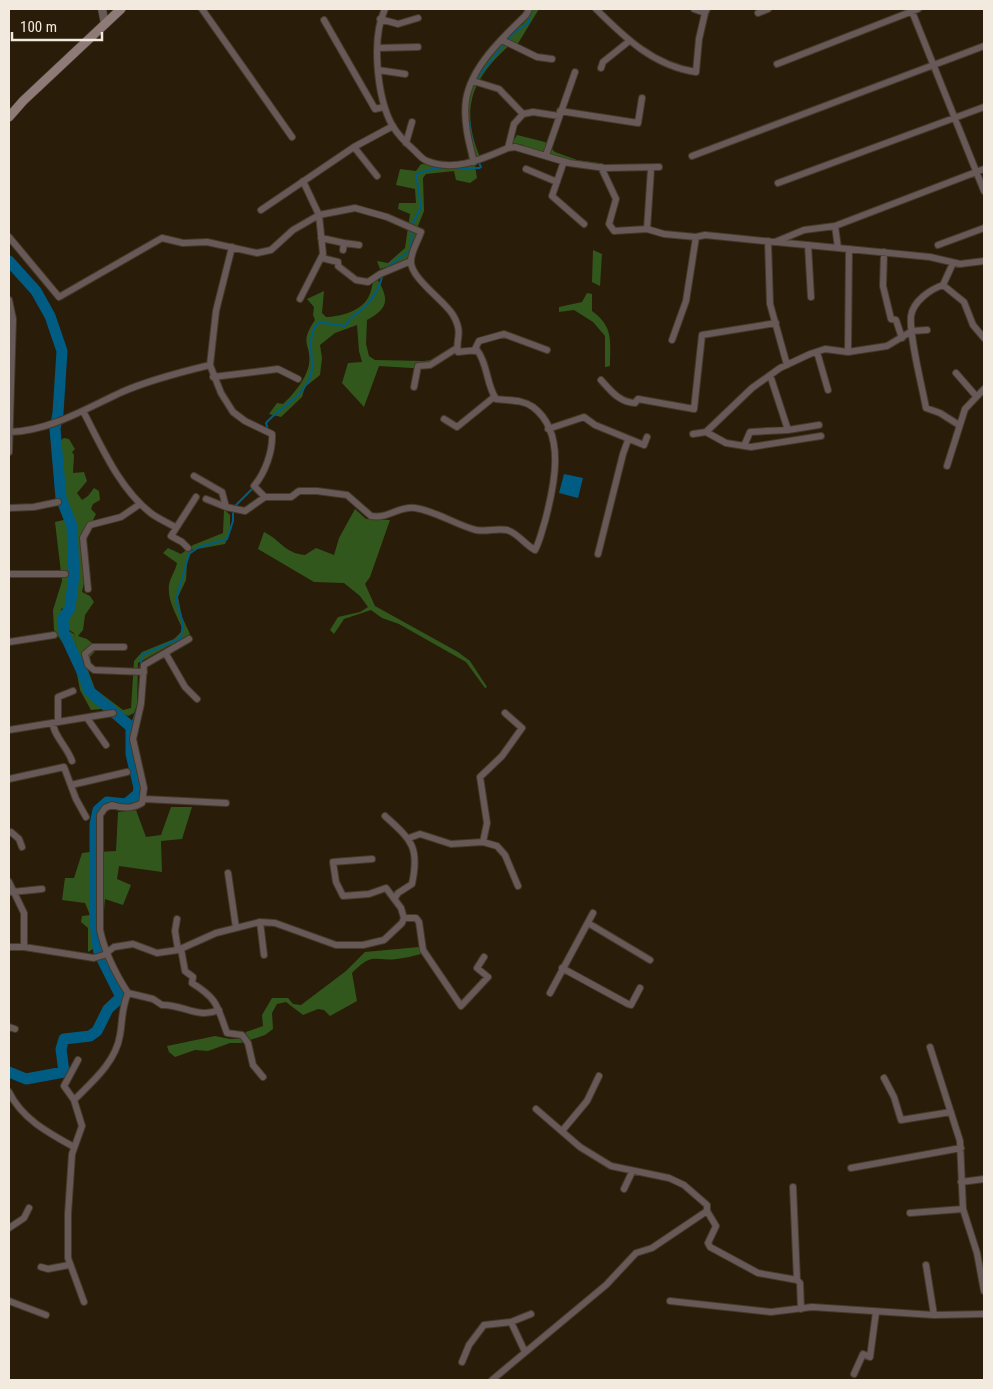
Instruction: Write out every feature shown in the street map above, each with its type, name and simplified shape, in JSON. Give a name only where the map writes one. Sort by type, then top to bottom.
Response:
[{"type":"main road","points":[[9,117],[23,101],[120,9]]},
{"type":"street","points":[[102,9],[105,24]]},
{"type":"street","points":[[202,9],[292,137]]},
{"type":"street","points":[[385,9],[380,19],[378,48],[378,70],[384,107],[393,126],[406,143],[426,161],[465,165],[515,147],[564,161],[602,167],[651,169],[659,167]]},
{"type":"street","points":[[474,162],[466,119],[466,99],[473,81],[502,40],[526,15],[529,9]]},
{"type":"street","points":[[596,9],[628,42],[666,64],[681,70],[696,72],[699,39],[706,11],[694,9]]},
{"type":"street","points":[[758,13],[768,9]]},
{"type":"street","points":[[778,64],[914,10],[934,66],[984,191]]},
{"type":"street","points":[[380,19],[398,24],[418,18]]},
{"type":"street","points":[[324,20],[375,109],[384,107]]},
{"type":"street","points":[[502,40],[538,57],[552,59]]},
{"type":"street","points":[[601,68],[603,62],[628,42]]},
{"type":"street","points":[[692,156],[984,46]]},
{"type":"street","points":[[378,48],[418,47]]},
{"type":"street","points":[[378,70],[405,74]]},
{"type":"street","points":[[546,155],[575,72]]},
{"type":"street","points":[[473,81],[498,89],[523,114]]},
{"type":"street","points":[[508,148],[514,124],[523,114],[534,112],[560,114],[638,123],[642,98]]},
{"type":"street","points":[[778,183],[984,107]]},
{"type":"street","points":[[406,143],[412,122]]},
{"type":"street","points":[[261,210],[354,147],[393,126]]},
{"type":"street","points":[[354,147],[377,176]]},
{"type":"street","points":[[564,161],[552,196],[584,224]]},
{"type":"street","points":[[602,167],[616,198],[609,224],[614,231],[647,229],[664,234],[696,237],[705,235],[930,257],[953,263],[984,261]]},
{"type":"street","points":[[526,169],[557,182]]},
{"type":"street","points":[[647,229],[651,169]]},
{"type":"street","points":[[772,242],[804,230],[836,226],[984,169]]},
{"type":"street","points":[[300,298],[322,258],[319,215],[303,181]]},
{"type":"street","points":[[9,237],[59,297],[162,238],[184,243],[207,242],[257,253],[271,250],[293,230],[319,215],[355,208],[387,217],[421,232],[411,260],[419,278],[454,316],[461,334],[457,348],[430,365],[418,366],[414,387]]},
{"type":"street","points":[[836,226],[838,248]]},
{"type":"street","points":[[938,245],[984,228]]},
{"type":"street","points":[[672,340],[686,301],[696,237]]},
{"type":"street","points":[[321,238],[343,246],[359,245]]},
{"type":"street","points":[[772,242],[770,304],[787,365]]},
{"type":"street","points":[[808,245],[811,297]]},
{"type":"street","points":[[232,247],[216,311],[210,365],[213,376],[233,412],[245,421],[272,434],[272,444],[259,480],[254,486],[265,497]]},
{"type":"street","points":[[848,352],[849,249]]},
{"type":"street","points":[[884,252],[884,294],[892,319],[896,320],[902,338]]},
{"type":"street","points":[[322,258],[338,262],[338,266],[356,280],[368,282],[380,274],[411,260]]},
{"type":"street","points":[[953,263],[943,285],[930,289],[913,310],[912,331],[926,408],[940,412],[959,425]]},
{"type":"street","points":[[943,285],[964,302],[973,325],[984,338]]},
{"type":"street","points":[[9,300],[13,319],[9,452]]},
{"type":"street","points":[[601,380],[616,397],[628,402],[635,403],[638,399],[694,409],[702,335],[776,323]]},
{"type":"street","points":[[693,434],[706,432],[752,388],[787,365],[817,352],[833,349],[848,352],[887,346],[912,331],[927,330]]},
{"type":"street","points":[[474,350],[479,341],[504,334],[547,350]]},
{"type":"street","points":[[206,499],[226,507],[245,510],[265,497],[291,497],[299,491],[338,492],[346,495],[370,516],[389,516],[404,508],[415,508],[477,530],[507,530],[525,545],[535,550],[550,500],[555,470],[556,460],[548,429],[540,413],[524,402],[496,399],[487,383],[482,356],[477,350],[458,352],[457,348]]},
{"type":"street","points":[[817,352],[828,390]]},
{"type":"street","points":[[10,432],[26,432],[83,411],[124,391],[194,368],[210,365]]},
{"type":"street","points":[[213,376],[278,369],[298,379]]},
{"type":"street","points":[[956,374],[976,396]]},
{"type":"street","points":[[770,375],[788,430]]},
{"type":"street","points":[[947,466],[965,409],[984,389]]},
{"type":"street","points":[[444,419],[458,427],[494,397]]},
{"type":"street","points":[[83,411],[112,464],[140,504],[152,514],[175,527]]},
{"type":"street","points":[[548,429],[584,417],[595,425],[628,440],[644,445],[647,437]]},
{"type":"street","points":[[744,446],[750,432],[788,430],[819,425]]},
{"type":"street","points":[[706,432],[726,443],[744,446],[781,444],[821,436]]},
{"type":"street","points":[[598,554],[622,454],[628,440]]},
{"type":"street","points":[[194,476],[222,492],[226,507]]},
{"type":"street","points":[[188,548],[171,536],[196,497]]},
{"type":"street","points":[[9,508],[34,507],[58,502]]},
{"type":"street","points":[[88,589],[83,538],[90,525],[120,517],[140,504]]},
{"type":"street","points":[[9,574],[65,574]]},
{"type":"street","points":[[9,642],[54,634]]},
{"type":"street","points":[[189,639],[144,665],[141,704],[133,739],[144,788],[144,799],[138,805],[129,808],[112,805],[105,808],[100,815],[100,930],[106,953],[128,994],[153,999],[162,1005],[172,1004],[190,1012],[211,1013],[219,1010]]},
{"type":"street","points":[[124,647],[93,647],[85,654],[88,665],[94,670],[144,672]]},
{"type":"street","points":[[166,654],[185,687],[197,699]]},
{"type":"street","points":[[72,761],[69,751],[53,728],[58,697],[73,691]]},
{"type":"street","points":[[9,730],[113,713]]},
{"type":"street","points":[[483,842],[487,823],[480,777],[502,756],[522,728],[506,713]]},
{"type":"street","points":[[87,718],[106,745]]},
{"type":"street","points":[[9,779],[64,767],[86,817]]},
{"type":"street","points":[[71,785],[127,772]]},
{"type":"street","points":[[144,799],[226,803]]},
{"type":"street","points":[[385,816],[409,838],[416,865],[412,884],[398,893],[395,898]]},
{"type":"street","points":[[9,833],[11,832],[19,839],[22,847]]},
{"type":"street","points":[[409,838],[420,834],[451,844],[483,842],[502,849],[518,886]]},
{"type":"street","points":[[9,947],[24,947],[94,958],[114,947],[133,944],[157,952],[179,949],[216,933],[260,922],[275,923],[336,945],[350,946],[384,940],[402,923],[404,918],[395,898],[386,888],[369,894],[343,896],[336,882],[333,862],[372,859]]},
{"type":"street","points":[[228,873],[236,928]]},
{"type":"street","points":[[9,882],[12,892],[24,913],[24,947]]},
{"type":"street","points":[[12,892],[42,889]]},
{"type":"street","points":[[550,993],[593,913]]},
{"type":"street","points":[[177,918],[175,930],[185,971],[193,977],[192,983],[208,992],[217,1003],[227,1033],[242,1035],[248,1043],[253,1065],[263,1077]]},
{"type":"street","points":[[404,918],[416,918],[419,922],[422,950],[461,1006],[488,977],[476,968],[484,958]]},
{"type":"street","points":[[260,922],[264,956]]},
{"type":"street","points":[[588,924],[650,960]]},
{"type":"street","points":[[562,968],[631,1005],[640,988]]},
{"type":"street","points":[[74,1100],[101,1073],[113,1055],[120,1034],[121,1009],[128,994]]},
{"type":"street","points":[[930,1047],[961,1148],[963,1208],[981,1252],[984,1291]]},
{"type":"street","points":[[78,1060],[64,1086],[74,1100],[82,1126],[74,1148],[68,1214],[69,1264],[84,1302]]},
{"type":"street","points":[[562,1131],[587,1101],[599,1076]]},
{"type":"street","points":[[884,1078],[894,1097],[901,1120],[951,1112]]},
{"type":"street","points":[[9,1092],[22,1112],[40,1128],[74,1148]]},
{"type":"street","points":[[536,1109],[592,1155],[611,1166],[632,1172],[669,1178],[684,1185],[706,1205],[707,1211],[716,1226],[708,1243],[714,1251],[758,1274],[780,1279],[797,1280]]},
{"type":"street","points":[[851,1168],[961,1148]]},
{"type":"street","points":[[624,1189],[632,1172]]},
{"type":"street","points":[[962,1182],[984,1179]]},
{"type":"street","points":[[793,1187],[797,1280],[800,1283],[801,1308]]},
{"type":"street","points":[[9,1228],[24,1218],[29,1208]]},
{"type":"street","points":[[910,1213],[963,1208]]},
{"type":"street","points":[[492,1380],[606,1285],[636,1254],[652,1248],[707,1211]]},
{"type":"street","points":[[41,1267],[48,1269],[69,1264]]},
{"type":"street","points":[[926,1265],[934,1315]]},
{"type":"street","points":[[670,1301],[771,1312],[821,1307],[934,1315],[984,1314]]},
{"type":"street","points":[[9,1302],[46,1315]]},
{"type":"street","points":[[854,1374],[863,1354],[870,1357],[876,1312]]},
{"type":"street","points":[[462,1362],[469,1344],[484,1325],[511,1322],[531,1314]]},
{"type":"street","points":[[511,1322],[525,1352]]},
{"type":"green space","points":[[529,9],[539,9],[517,45],[512,43],[488,68],[473,94],[471,123],[480,157],[469,160],[463,117],[466,86],[506,33],[523,24]]},
{"type":"green space","points":[[517,135],[545,142],[555,152],[577,160],[600,163],[600,170],[577,168],[529,154],[523,145],[512,143]]},
{"type":"green space","points":[[471,162],[475,166],[477,178],[470,183],[456,180],[454,171],[426,174],[423,178],[424,211],[418,226],[417,245],[406,261],[380,269],[377,261],[388,263],[405,248],[410,214],[398,209],[399,203],[416,203],[415,189],[396,185],[400,169],[416,171],[421,164],[454,166]]},
{"type":"green space","points":[[593,250],[602,254],[600,286],[592,282]]},
{"type":"green space","points":[[376,277],[383,291],[385,302],[375,316],[367,320],[366,344],[369,356],[375,360],[424,361],[431,360],[453,347],[453,353],[428,369],[379,366],[364,407],[342,383],[348,363],[362,362],[357,325],[335,333],[320,345],[322,358],[320,375],[305,387],[302,397],[281,417],[269,414],[277,403],[283,404],[291,396],[303,380],[308,369],[309,352],[306,340],[315,320],[313,315],[314,307],[307,299],[324,291],[322,313],[326,317],[337,316],[355,310],[365,303]]},
{"type":"green space","points":[[587,293],[592,294],[592,311],[604,323],[609,335],[610,366],[605,367],[605,336],[593,322],[574,310],[559,312],[559,307],[582,302]]},
{"type":"green space","points":[[64,438],[69,439],[75,449],[72,452],[74,455],[73,473],[84,472],[87,481],[77,493],[82,500],[94,488],[99,491],[100,500],[93,504],[91,509],[96,514],[93,520],[96,522],[83,536],[85,578],[82,592],[90,596],[94,602],[85,615],[83,630],[78,636],[87,639],[98,648],[90,657],[90,663],[93,665],[92,672],[83,664],[88,670],[95,689],[123,710],[131,708],[134,661],[142,652],[174,639],[183,630],[173,608],[169,591],[170,582],[177,563],[163,553],[168,548],[181,554],[193,545],[223,533],[224,509],[230,515],[230,533],[225,544],[192,550],[187,563],[186,580],[178,597],[182,617],[190,634],[183,644],[170,645],[138,663],[137,705],[134,713],[128,716],[111,708],[91,710],[80,690],[76,669],[67,649],[54,630],[53,610],[62,581],[55,522],[68,519],[72,538],[68,554],[74,571],[69,578],[74,604],[61,609],[61,627],[74,634],[79,660],[74,633],[62,626],[62,610],[75,604],[73,586],[78,583],[72,525],[61,483],[61,462],[57,443]]},
{"type":"green space","points":[[355,509],[366,519],[390,520],[370,577],[365,584],[375,606],[458,652],[470,661],[487,687],[485,688],[466,662],[399,624],[382,618],[371,610],[344,619],[334,634],[330,630],[338,617],[360,612],[368,607],[360,596],[344,583],[314,582],[258,549],[264,532],[292,552],[298,554],[305,555],[316,548],[334,555],[339,538]]},
{"type":"green space","points":[[171,807],[192,807],[182,839],[161,841],[162,872],[119,866],[117,879],[131,885],[123,905],[105,899],[101,944],[88,952],[88,928],[81,922],[82,916],[90,915],[85,903],[62,900],[65,878],[74,878],[82,853],[90,852],[91,832],[98,836],[98,852],[116,851],[118,812],[136,810],[146,837],[161,835]]},
{"type":"green space","points":[[419,947],[421,954],[389,960],[374,959],[359,966],[352,973],[357,1001],[330,1016],[324,1010],[318,1009],[303,1015],[286,1002],[277,1004],[272,1013],[273,1029],[265,1035],[241,1043],[230,1043],[208,1051],[195,1050],[175,1057],[169,1052],[167,1046],[215,1036],[230,1039],[245,1038],[246,1032],[263,1026],[262,1015],[272,998],[288,998],[293,1004],[301,1005],[346,971],[365,952]]},
{"type":"water","points":[[564,474],[583,478],[578,498],[559,493]]},
{"type":"waterway","points":[[507,40],[528,23],[530,13]]},
{"type":"waterway","points":[[476,80],[504,44]]},
{"type":"waterway","points":[[469,120],[472,140]]},
{"type":"waterway","points":[[386,268],[411,250],[412,225],[421,207],[416,174],[436,168],[479,168],[481,167],[475,155]]},
{"type":"waterway","points":[[9,261],[36,291],[50,316],[62,351],[58,413],[55,429],[61,498],[72,526],[74,575],[70,608],[63,618],[64,633],[89,691],[131,727],[131,754],[139,788],[138,794],[126,804],[107,802],[98,810],[95,824],[95,923],[99,953],[121,997],[108,1009],[97,1031],[90,1036],[64,1039],[61,1049],[64,1072],[26,1079],[9,1072]]},
{"type":"waterway","points":[[268,430],[266,423],[299,394],[308,382],[312,367],[312,336],[319,322],[345,326],[372,298],[378,289],[383,274]]},
{"type":"waterway","points":[[236,505],[254,487]]},
{"type":"waterway","points":[[140,670],[142,655],[181,638],[183,623],[176,600],[189,554],[199,547],[227,539],[233,521],[233,513]]},
{"type":"waterway","points":[[131,727],[136,712]]}]
